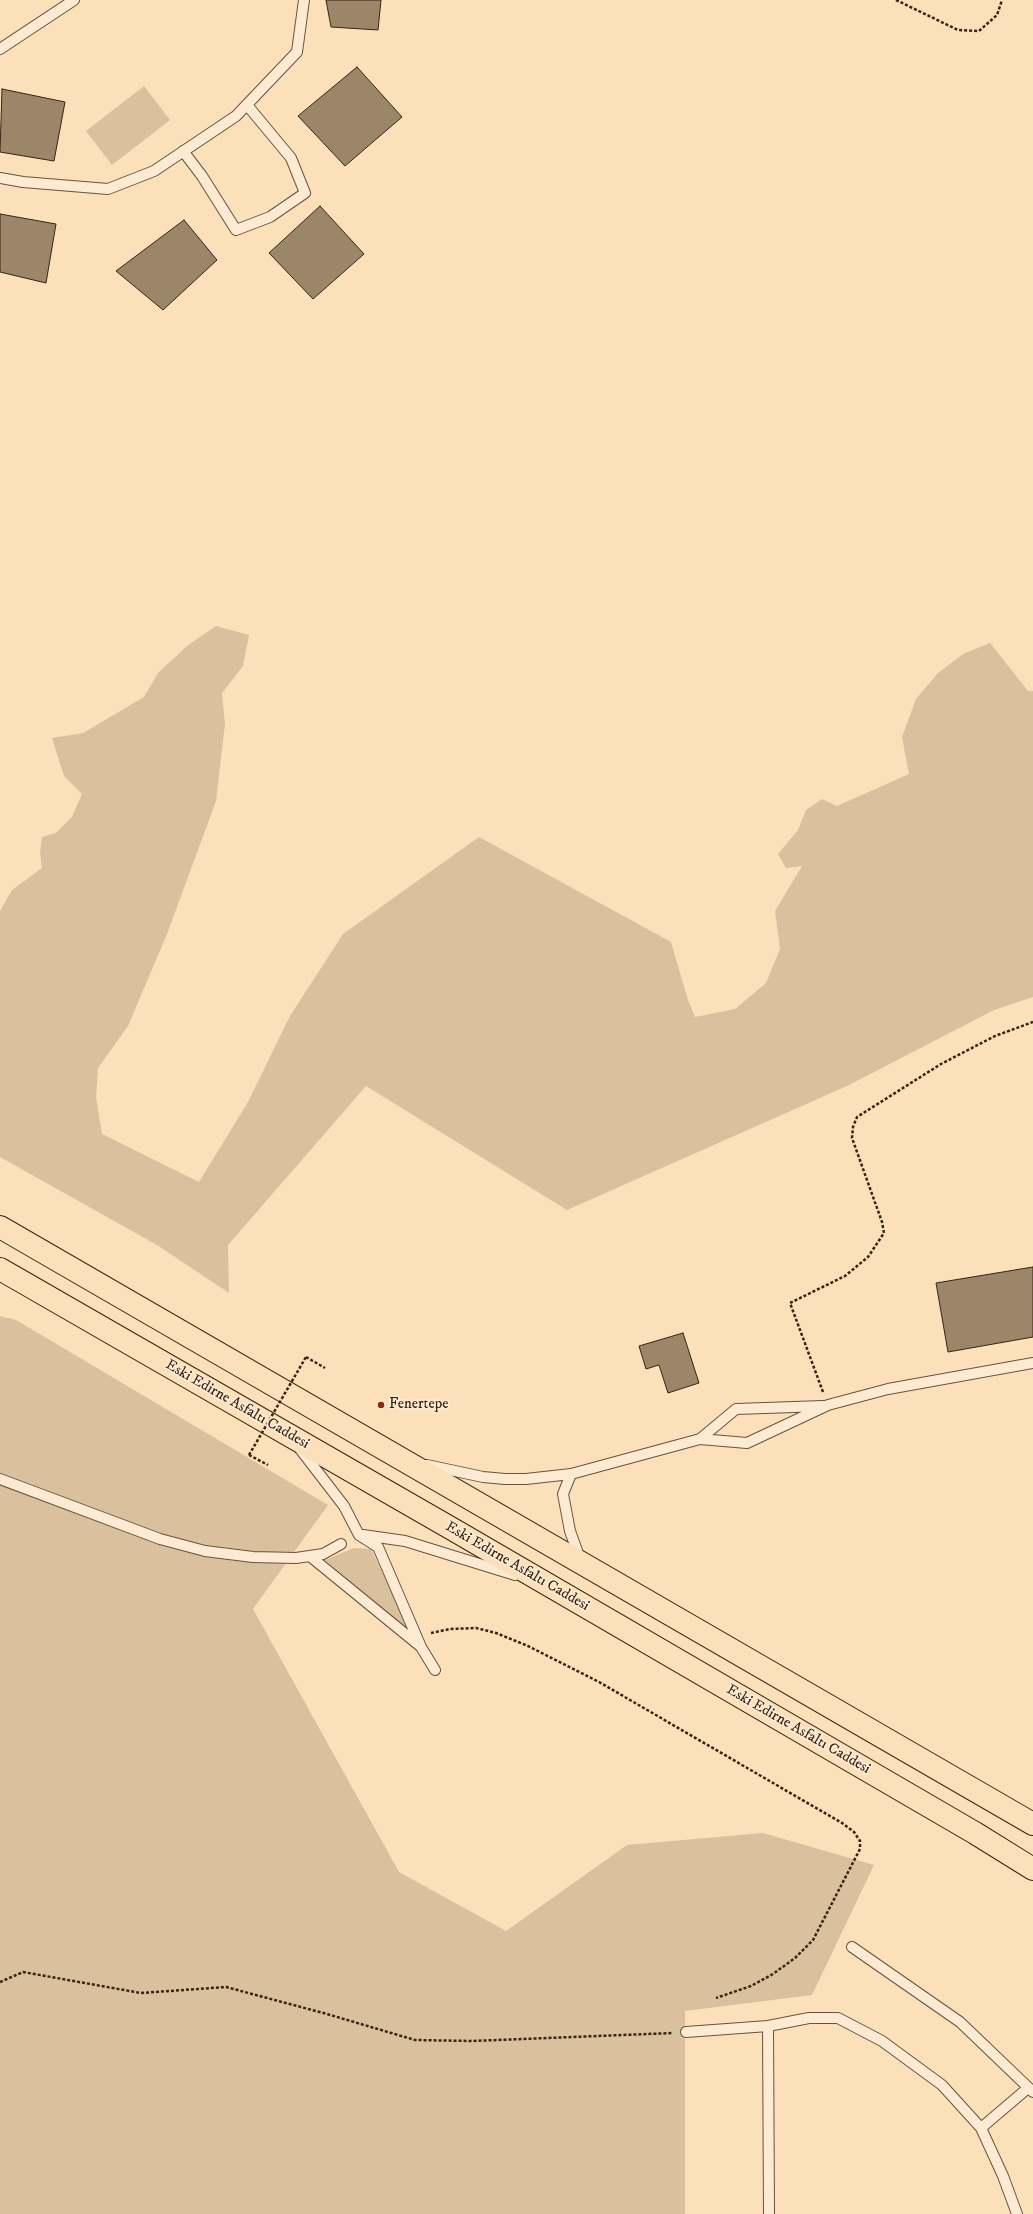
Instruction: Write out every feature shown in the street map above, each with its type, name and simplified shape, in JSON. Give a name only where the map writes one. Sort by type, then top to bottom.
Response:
[{"type":"highway","points":[[0,1227],[1033,1824]]},
{"type":"highway","name":"Eski Edirne Asfaltı Caddesi","points":[[0,1269],[147,1352],[290,1437],[543,1582],[975,1833],[1033,1869]]},
{"type":"lane","points":[[0,49],[74,0]]},
{"type":"lane","points":[[0,178],[23,182],[108,189],[154,170],[236,116],[297,52],[304,0]]},
{"type":"lane","points":[[183,151],[202,176],[236,230],[270,217],[305,193],[291,158],[247,105]]},
{"type":"lane","points":[[400,1457],[483,1477],[526,1479],[571,1474],[700,1439],[748,1443],[828,1405],[888,1389],[1033,1362]]},
{"type":"lane","points":[[700,1439],[736,1409],[828,1405]]},
{"type":"lane","points":[[290,1437],[334,1490],[349,1513],[359,1535],[378,1547],[421,1647],[435,1670]]},
{"type":"lane","points":[[571,1474],[563,1494],[570,1531],[582,1562]]},
{"type":"lane","points":[[0,1479],[184,1546],[206,1551],[253,1557],[311,1557],[323,1554],[341,1544]]},
{"type":"lane","points":[[359,1535],[405,1541],[543,1582]]},
{"type":"lane","points":[[311,1557],[421,1647]]},
{"type":"lane","points":[[852,1947],[960,2022],[1031,2090],[981,2128]]},
{"type":"lane","points":[[686,2032],[768,2026],[809,2018],[838,2018],[882,2041],[942,2085],[981,2128],[1003,2176],[1017,2214]]},
{"type":"lane","points":[[768,2026],[769,2214]]},
{"type":"path","points":[[896,0],[958,30],[979,31],[997,15],[1002,0]]},
{"type":"path","points":[[828,1405],[790,1303],[844,1276],[868,1257],[884,1233],[882,1222],[852,1138],[853,1127],[858,1117],[940,1064],[995,1036],[1033,1022]]},
{"type":"path","points":[[268,1465],[249,1454],[306,1357],[325,1368]]},
{"type":"path","points":[[417,1637],[450,1629],[476,1628],[496,1633],[528,1646],[599,1682],[842,1823],[854,1832],[860,1841],[860,1849],[813,1940],[795,1958],[773,1974],[752,1986],[716,1998]]},
{"type":"path","points":[[0,1982],[23,1972],[141,1993],[226,1987],[327,2014],[414,2040],[479,2041],[686,2032]]},
{"type":"shaded area","points":[[144,86],[170,120],[112,165],[86,131]]},
{"type":"shaded area","points":[[216,626],[249,635],[243,666],[222,693],[225,724],[216,801],[167,934],[128,1026],[98,1068],[96,1097],[102,1134],[199,1182],[248,1102],[290,1016],[343,934],[479,837],[671,942],[688,1000],[695,1017],[735,1009],[766,983],[780,949],[775,911],[802,866],[786,868],[778,854],[798,830],[806,810],[822,799],[837,806],[909,774],[902,737],[916,699],[938,673],[963,654],[990,643],[1028,691],[1033,691],[1033,997],[994,1010],[847,1086],[567,1210],[366,1086],[228,1245],[229,1293],[157,1245],[0,1157],[0,911],[12,890],[42,868],[40,853],[42,837],[56,833],[72,817],[82,794],[64,776],[52,738],[83,733],[144,697],[158,673],[187,646]]},
{"type":"shaded area","points":[[0,1316],[16,1320],[328,1505],[253,1609],[399,1872],[506,1931],[627,1845],[763,1833],[874,1865],[812,1995],[685,2011],[685,2214],[0,2214]]},
{"type":"shaded area","points":[[354,1548],[371,1549],[411,1633],[325,1560]]},
{"type":"building","points":[[326,0],[381,0],[378,30],[331,27]]},
{"type":"building","points":[[357,67],[402,117],[345,166],[298,116]]},
{"type":"building","points":[[2,89],[65,102],[54,161],[0,152]]},
{"type":"building","points":[[320,206],[364,254],[313,299],[269,253]]},
{"type":"building","points":[[0,214],[56,224],[46,283],[0,272]]},
{"type":"building","points":[[184,220],[217,260],[163,310],[116,271]]},
{"type":"building","points":[[1033,1267],[1033,1337],[948,1352],[936,1283]]},
{"type":"building","points":[[683,1333],[699,1383],[668,1393],[659,1365],[646,1369],[639,1346]]},
{"type":"place","name":"Fenertepe","points":[[381,1405]]}]
